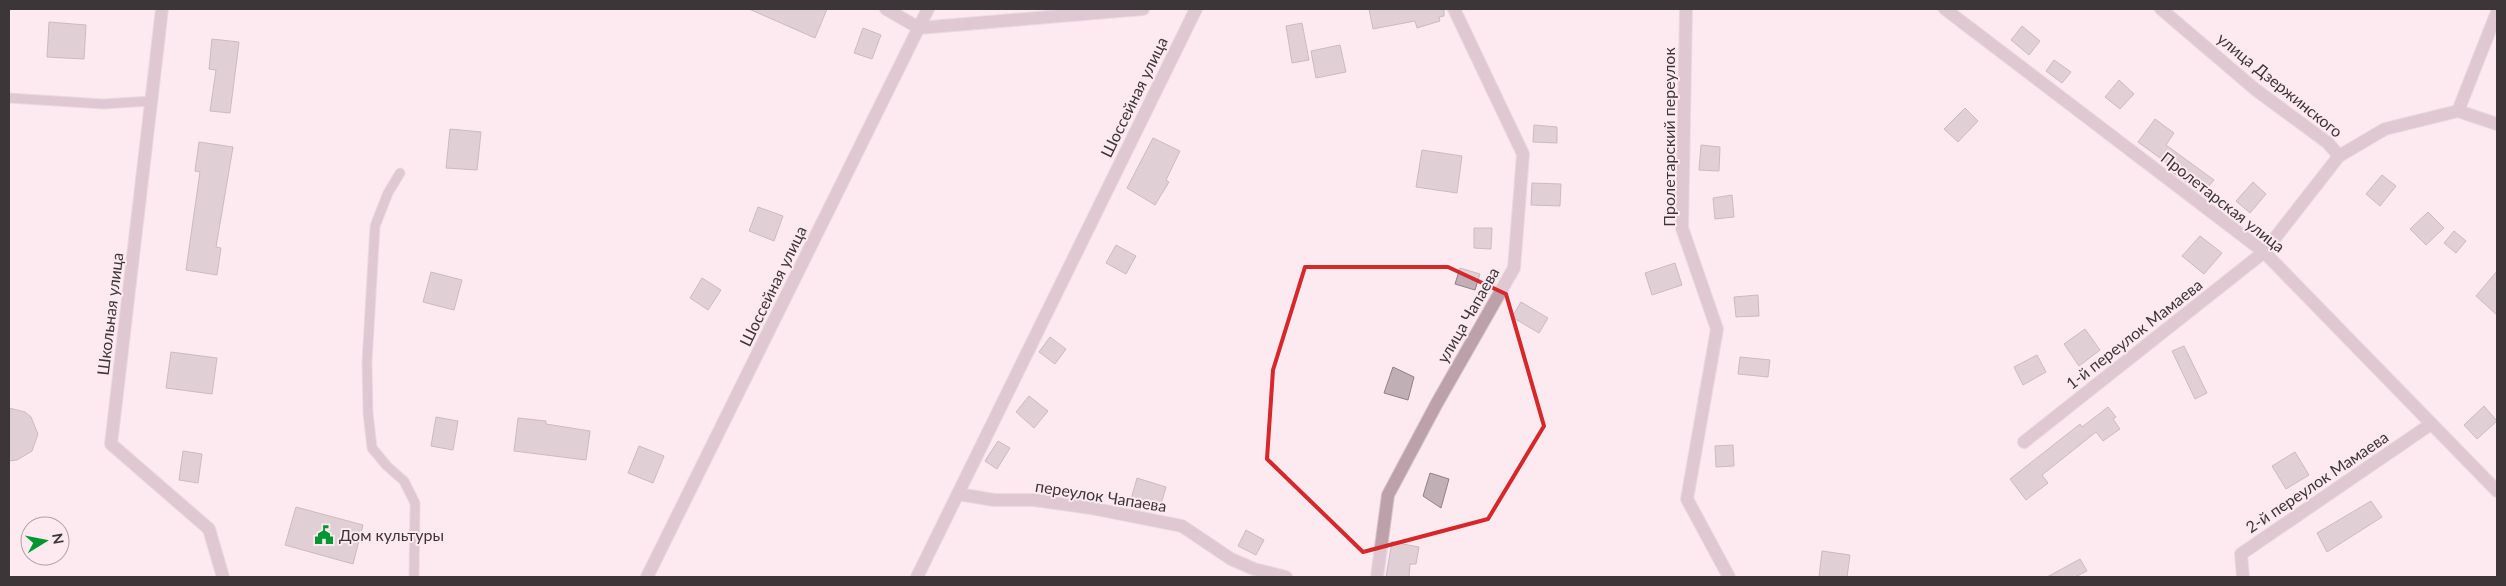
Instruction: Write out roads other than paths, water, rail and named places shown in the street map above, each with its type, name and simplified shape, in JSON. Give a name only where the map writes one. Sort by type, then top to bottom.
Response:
[{"type":"street","name":"Школьная улица","points":[[162,9],[111,444],[209,528],[223,577]]},
{"type":"street","points":[[886,9],[919,28],[1143,9]]},
{"type":"street","name":"Шоссейная улица","points":[[647,577],[928,9]]},
{"type":"street","name":"Шоссейная улица","points":[[917,577],[1196,9]]},
{"type":"street","name":"улица Чапаева","points":[[1378,577],[1388,495],[1514,268],[1523,154],[1454,9]]},
{"type":"street","name":"Пролетарский переулок","points":[[1686,9],[1682,228],[1717,329],[1687,499],[1729,577]]},
{"type":"street","name":"Пролетарская улица","points":[[1945,9],[2264,252],[2497,492]]},
{"type":"street","name":"улица Дзержинского","points":[[2161,9],[2256,90],[2328,143],[2339,156],[2385,129],[2458,111]]},
{"type":"street","points":[[2497,12],[2458,111],[2497,124]]},
{"type":"street","name":"1-й переулок Мамаева","points":[[2024,442],[2264,252],[2339,156]]},
{"type":"street","name":"2-й переулок Мамаева","points":[[2243,577],[2241,554],[2431,424]]},
{"type":"street","name":"переулок Чапаева","points":[[958,494],[994,500],[1034,500],[1182,526],[1231,559],[1254,569],[1286,577]]},
{"type":"lane","points":[[9,98],[103,104],[151,101]]},
{"type":"lane","points":[[400,173],[388,192],[375,226],[367,362],[368,413],[372,448],[387,466],[404,481],[415,503],[414,577]]},
{"type":"place","name":"Дом культуры","points":[[324,535]]}]
